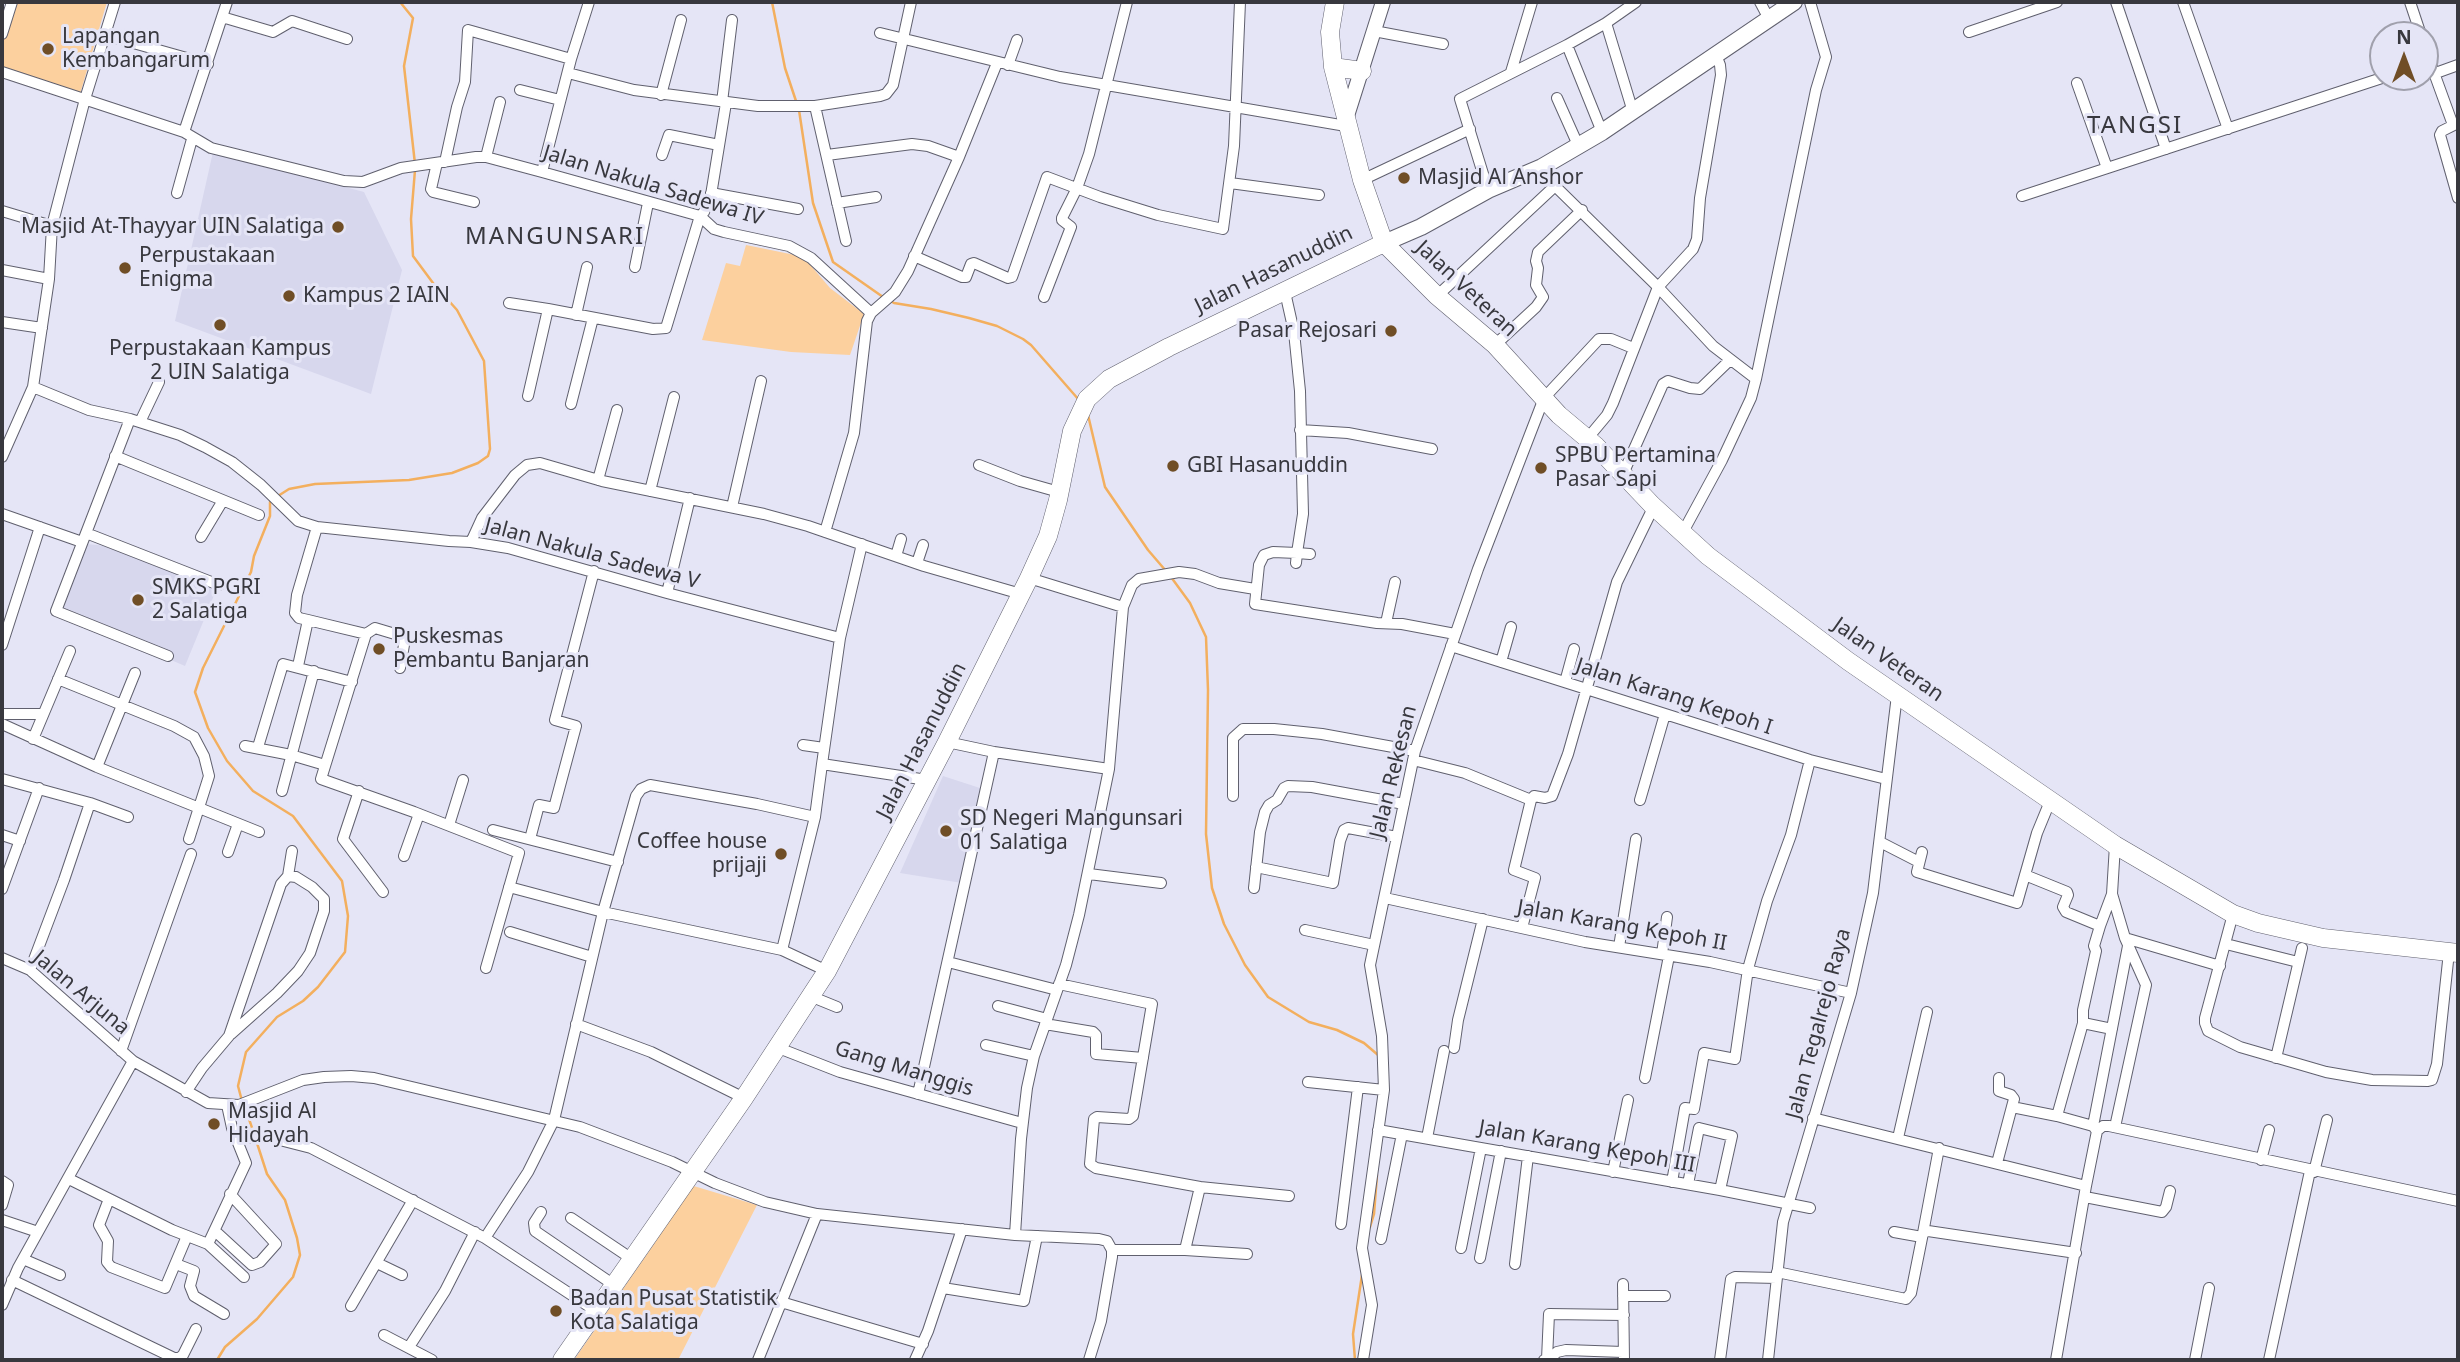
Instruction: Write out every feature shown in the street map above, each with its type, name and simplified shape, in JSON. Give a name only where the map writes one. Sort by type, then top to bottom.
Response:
[{"type":"main road","points":[[1335,2],[1330,32],[1333,67],[1362,180],[1384,243],[1488,190],[1542,167],[1602,132],[1794,2]]},
{"type":"main road","points":[[1333,67],[1362,71]]},
{"type":"main road","name":"Jalan Hasanuddin","points":[[562,1360],[744,1098],[827,971],[1029,578],[1048,536],[1072,430],[1087,399],[1109,379],[1384,243]]},
{"type":"main road","name":"Jalan Veteran","points":[[1384,243],[1437,296],[1495,345],[1544,398],[1708,556],[1897,695],[2115,845],[2233,914],[2258,923],[2323,939],[2454,953]]},
{"type":"street","points":[[2,34],[12,2]]},
{"type":"street","points":[[2,457],[33,387],[49,279],[52,226],[85,99],[115,2]]},
{"type":"street","points":[[177,193],[188,135],[226,2]]},
{"type":"street","points":[[542,172],[589,2]]},
{"type":"street","points":[[568,73],[661,95],[792,107],[887,94],[892,85],[911,2]]},
{"type":"street","points":[[1044,297],[1071,227],[1062,218],[1077,188],[1089,154],[1128,2]]},
{"type":"street","points":[[914,256],[962,277],[967,277],[971,264],[974,263],[1008,278],[1012,277],[1046,178],[1157,215],[1223,229],[1230,183],[1240,2]]},
{"type":"street","points":[[880,33],[1002,64],[1108,86],[1346,123],[1382,2]]},
{"type":"street","points":[[1511,72],[1532,2]]},
{"type":"street","points":[[1488,190],[1460,99],[1567,46],[1636,2]]},
{"type":"street","points":[[1760,2],[1769,19]]},
{"type":"street","points":[[1683,532],[1733,437],[1751,398],[1756,379],[1816,90],[1826,57],[1810,2]]},
{"type":"street","points":[[1969,32],[2057,2]]},
{"type":"street","points":[[2116,2],[2166,149]]},
{"type":"street","points":[[2183,2],[2228,128]]},
{"type":"street","points":[[2410,2],[2416,21]]},
{"type":"street","points":[[222,17],[273,32],[292,20],[347,39]]},
{"type":"street","points":[[661,95],[681,20]]},
{"type":"street","points":[[509,303],[653,329],[666,328],[700,216],[711,193],[719,145],[732,20]]},
{"type":"street","points":[[1606,23],[1633,112]]},
{"type":"street","points":[[474,202],[433,192],[431,189],[436,163],[465,82],[468,30],[571,60]]},
{"type":"street","points":[[1374,31],[1443,44]]},
{"type":"street","points":[[105,35],[208,64]]},
{"type":"street","points":[[825,532],[854,433],[864,330],[871,313],[901,284],[1002,64],[1017,40]]},
{"type":"street","points":[[1567,46],[1602,132]]},
{"type":"street","points":[[1587,439],[1602,422],[1613,403],[1658,287],[1693,249],[1699,235],[1700,198],[1721,75],[1716,55]]},
{"type":"street","points":[[2439,72],[2458,65]]},
{"type":"street","name":"Jalan Nakula Sadewa IV","points":[[2,72],[188,135],[211,148],[354,182],[363,182],[401,168],[486,157],[542,172],[700,216],[714,229],[789,246],[804,253],[871,313]]},
{"type":"street","points":[[2022,196],[2369,82]]},
{"type":"street","points":[[2077,83],[2107,168]]},
{"type":"street","points":[[2439,87],[2456,124],[2442,131],[2440,140],[2458,196]]},
{"type":"street","points":[[520,90],[560,100]]},
{"type":"street","points":[[1557,97],[1578,145]]},
{"type":"street","points":[[486,157],[500,102]]},
{"type":"street","points":[[811,106],[827,155],[846,241]]},
{"type":"street","points":[[1362,180],[1470,129]]},
{"type":"street","points":[[662,155],[669,135],[719,145]]},
{"type":"street","points":[[827,155],[917,144],[959,158]]},
{"type":"street","points":[[1542,167],[1555,186],[1730,360],[1756,379]]},
{"type":"street","points":[[1230,183],[1319,195]]},
{"type":"street","points":[[1437,296],[1555,186]]},
{"type":"street","points":[[711,193],[798,209]]},
{"type":"street","points":[[838,203],[877,197]]},
{"type":"street","points":[[635,267],[648,203]]},
{"type":"street","points":[[1495,345],[1536,307],[1543,297],[1536,285],[1538,252],[1582,210]]},
{"type":"street","points":[[2,211],[52,226]]},
{"type":"street","points":[[576,315],[587,267]]},
{"type":"street","points":[[2,270],[49,279]]},
{"type":"street","points":[[1284,292],[1295,344],[1300,391],[1303,514],[1296,558]]},
{"type":"street","points":[[528,396],[548,309]]},
{"type":"street","points":[[571,404],[593,318]]},
{"type":"street","points":[[2,321],[42,328]]},
{"type":"street","points":[[1544,398],[1599,340],[1611,339],[1633,348]]},
{"type":"street","points":[[1623,474],[1663,384],[1668,381],[1700,389],[1730,360]]},
{"type":"street","points":[[732,507],[761,381]]},
{"type":"street","points":[[159,382],[115,456],[56,609],[57,613],[168,656]]},
{"type":"street","name":"Jalan Nakula Sadewa V","points":[[33,387],[89,410],[135,420],[180,435],[205,447],[232,462],[298,521],[317,527],[508,548],[840,638]]},
{"type":"street","points":[[650,491],[674,397]]},
{"type":"street","name":"Jalan Rekesan","points":[[1363,1360],[1372,1305],[1362,1248],[1364,1220],[1383,1130],[1384,1090],[1382,1036],[1370,965],[1414,755],[1455,634],[1544,398]]},
{"type":"street","points":[[598,480],[617,410]]},
{"type":"street","points":[[1300,430],[1348,433],[1432,449]]},
{"type":"street","points":[[115,456],[259,515]]},
{"type":"street","points":[[471,542],[482,518],[515,475],[527,465],[540,463],[598,480],[764,514],[917,564],[1021,594]]},
{"type":"street","points":[[979,465],[1059,492]]},
{"type":"street","points":[[667,593],[690,498]]},
{"type":"street","points":[[201,537],[222,502]]},
{"type":"street","points":[[1522,928],[1535,878],[1514,870],[1531,800],[1534,796],[1549,798],[1554,793],[1617,582],[1654,506]]},
{"type":"street","points":[[2,514],[40,527],[84,537],[219,585]]},
{"type":"street","points":[[2,645],[40,527]]},
{"type":"street","points":[[317,527],[297,595],[295,613],[299,618],[366,634]]},
{"type":"street","points":[[896,556],[901,538]]},
{"type":"street","points":[[782,950],[815,817],[840,638],[862,544]]},
{"type":"street","points":[[917,564],[923,545]]},
{"type":"street","points":[[1310,554],[1296,558],[1273,552],[1264,555],[1255,589],[1256,604],[1455,634]]},
{"type":"street","points":[[530,839],[539,804],[554,808],[576,726],[555,720],[593,571]]},
{"type":"street","points":[[1015,1235],[1022,1123],[1034,1056],[1066,965],[1109,769],[1123,607],[1132,585],[1139,579],[1179,572],[1255,589]]},
{"type":"street","points":[[1029,578],[1123,607]]},
{"type":"street","points":[[1386,623],[1395,582]]},
{"type":"street","points":[[298,666],[308,620]]},
{"type":"street","points":[[400,668],[404,649],[400,637],[375,628],[366,634],[321,779],[519,853],[485,968]]},
{"type":"street","points":[[1501,662],[1511,628]]},
{"type":"street","name":"Jalan Karang Kepoh I","points":[[1451,646],[1810,760],[1886,779]]},
{"type":"street","points":[[1565,682],[1574,649]]},
{"type":"street","points":[[33,739],[71,651]]},
{"type":"street","points":[[258,747],[282,666],[298,666],[352,682]]},
{"type":"street","points":[[282,791],[314,671]]},
{"type":"street","points":[[97,767],[135,673]]},
{"type":"street","points":[[58,679],[174,726],[194,737],[204,756],[209,776],[189,839]]},
{"type":"street","name":"Jalan Tegalrejo Raya","points":[[1768,1360],[1780,1244],[1788,1204],[1851,993],[1873,893],[1897,695]]},
{"type":"street","points":[[2,714],[43,715]]},
{"type":"street","points":[[1640,800],[1665,715]]},
{"type":"street","points":[[2,724],[97,767],[259,832]]},
{"type":"street","points":[[1233,796],[1233,738],[1242,729],[1273,729],[1322,734],[1414,755],[1531,800]]},
{"type":"street","points":[[947,742],[994,752],[1109,769]]},
{"type":"street","points":[[245,746],[325,765]]},
{"type":"street","points":[[803,746],[824,748]]},
{"type":"street","points":[[918,1094],[994,752]]},
{"type":"street","points":[[1672,1182],[1685,1108],[1694,1109],[1704,1053],[1735,1059],[1748,969],[1767,901],[1791,835],[1810,760]]},
{"type":"street","points":[[822,764],[927,780]]},
{"type":"street","points":[[2,779],[90,803],[128,817]]},
{"type":"street","points":[[449,825],[463,780]]},
{"type":"street","points":[[409,1347],[480,1235],[528,1172],[554,1119],[603,912],[636,796],[641,789],[650,785],[815,817]]},
{"type":"street","points":[[1254,888],[1265,812],[1284,788],[1312,787],[1404,804]]},
{"type":"street","points":[[2,889],[39,788]]},
{"type":"street","points":[[359,791],[344,839],[383,892]]},
{"type":"street","points":[[1880,842],[1920,857],[1917,872],[2015,903],[2018,901],[2037,833],[2051,799]]},
{"type":"street","points":[[30,970],[90,803]]},
{"type":"street","points":[[404,856],[419,814]]},
{"type":"street","points":[[228,852],[238,824]]},
{"type":"street","points":[[1256,867],[1332,883],[1344,830],[1348,828],[1397,837]]},
{"type":"street","points":[[493,830],[618,862]]},
{"type":"street","points":[[2,835],[20,841]]},
{"type":"street","points":[[1619,947],[1636,839]]},
{"type":"street","points":[[2057,1116],[2083,1023],[2082,1010],[2096,951],[2094,946],[2112,894],[2115,845]]},
{"type":"street","points":[[229,1036],[281,884],[288,876],[292,851]]},
{"type":"street","points":[[121,1051],[191,854]]},
{"type":"street","points":[[1088,874],[1161,883]]},
{"type":"street","points":[[2025,875],[2067,892],[2063,907],[2066,912],[2100,926]]},
{"type":"street","points":[[187,1092],[209,1057],[277,993],[298,971],[310,953],[324,911],[324,899],[312,887],[296,877],[288,876]]},
{"type":"street","points":[[509,887],[603,912],[782,950],[827,971]]},
{"type":"street","points":[[2112,894],[2127,942],[2146,985],[2115,1127]]},
{"type":"street","name":"Jalan Karang Kepoh II","points":[[1385,898],[1619,947],[1748,969],[1851,993]]},
{"type":"street","points":[[2233,914],[2205,1018],[2208,1031],[2240,1047],[2326,1072],[2372,1080],[2432,1080],[2437,1064],[2454,953]]},
{"type":"street","points":[[1645,1078],[1665,955],[1667,917]]},
{"type":"street","points":[[1427,1138],[1483,919]]},
{"type":"street","points":[[1305,930],[1374,944]]},
{"type":"street","points":[[510,932],[592,957]]},
{"type":"street","points":[[2127,942],[2220,966]]},
{"type":"street","points":[[2056,1360],[2127,942]]},
{"type":"street","points":[[2226,944],[2298,962]]},
{"type":"street","points":[[2276,1058],[2302,948]]},
{"type":"street","name":"Jalan Arjuna","points":[[2,958],[30,970],[133,1061],[208,1103],[233,1105]]},
{"type":"street","points":[[948,962],[1058,987],[1152,1004],[1133,1116],[1129,1119],[1101,1116],[1094,1119],[1090,1164],[1096,1168],[1200,1187],[1289,1196]]},
{"type":"street","points":[[810,996],[837,1007]]},
{"type":"street","points":[[998,1006],[1093,1032],[1096,1035],[1096,1054],[1143,1058]]},
{"type":"street","points":[[1898,1138],[1927,1012]]},
{"type":"street","points":[[2083,1023],[2112,1029]]},
{"type":"street","points":[[576,1024],[651,1052],[744,1098]]},
{"type":"street","points":[[986,1045],[1034,1056]]},
{"type":"street","name":"Gang Manggis","points":[[776,1047],[840,1072],[1022,1123]]},
{"type":"street","points":[[2,1305],[23,1259],[133,1061]]},
{"type":"street","points":[[208,1244],[246,1163],[236,1139],[233,1105],[255,1100],[303,1080],[351,1076],[399,1083],[554,1119],[693,1171],[715,1183],[765,1202],[817,1214],[1015,1235],[1099,1238],[1107,1241],[1112,1250],[1101,1321],[1089,1360]]},
{"type":"street","points":[[1997,1163],[2013,1096],[1997,1089],[1999,1078]]},
{"type":"street","points":[[1308,1082],[1384,1090]]},
{"type":"street","points":[[1341,1224],[1358,1087]]},
{"type":"street","points":[[1613,1172],[1628,1100]]},
{"type":"street","points":[[2012,1107],[2057,1116],[2095,1129],[2103,1126],[2115,1127],[2458,1202]]},
{"type":"street","points":[[1814,1118],[1997,1163],[2162,1212],[2170,1191]]},
{"type":"street","points":[[2269,1360],[2312,1171],[2328,1120]]},
{"type":"street","points":[[1688,1184],[1699,1128],[1732,1136],[1720,1190]]},
{"type":"street","name":"Jalan Karang Kepoh III","points":[[1383,1130],[1810,1208]]},
{"type":"street","points":[[2261,1160],[2269,1130]]},
{"type":"street","points":[[1381,1239],[1402,1134]]},
{"type":"street","points":[[236,1139],[264,1136],[311,1148],[480,1235],[596,1311]]},
{"type":"street","points":[[1461,1248],[1481,1148]]},
{"type":"street","points":[[1720,1360],[1731,1279],[1735,1277],[1777,1275],[1906,1299],[1911,1293],[1940,1148]]},
{"type":"street","points":[[1480,1258],[1501,1151]]},
{"type":"street","points":[[1515,1264],[1528,1156]]},
{"type":"street","points":[[69,1179],[208,1244],[244,1277]]},
{"type":"street","points":[[2,1181],[8,1185],[2,1205]]},
{"type":"street","points":[[1185,1250],[1200,1187]]},
{"type":"street","points":[[215,1231],[251,1265],[260,1262],[276,1244],[230,1194]]},
{"type":"street","points":[[109,1199],[99,1225],[108,1241],[107,1262],[111,1267],[165,1288],[187,1236]]},
{"type":"street","points":[[351,1306],[413,1200]]},
{"type":"street","points":[[541,1212],[534,1223],[534,1231],[614,1285]]},
{"type":"street","points":[[758,1360],[817,1214]]},
{"type":"street","points":[[571,1218],[632,1259]]},
{"type":"street","points":[[2,1220],[38,1232]]},
{"type":"street","points":[[915,1360],[943,1288],[961,1229]]},
{"type":"street","points":[[1894,1232],[1923,1235],[1938,1231],[2076,1253]]},
{"type":"street","points":[[943,1288],[1024,1301],[1037,1236]]},
{"type":"street","points":[[1112,1250],[1185,1250],[1247,1254]]},
{"type":"street","points":[[23,1259],[60,1275]]},
{"type":"street","points":[[377,1263],[402,1275]]},
{"type":"street","points":[[176,1264],[194,1271],[190,1286],[194,1296],[224,1314]]},
{"type":"street","points":[[12,1280],[174,1358],[179,1359],[183,1355],[196,1329]]},
{"type":"street","points":[[2195,1360],[2209,1288]]},
{"type":"street","points":[[1544,1360],[1566,1350],[1623,1356],[1623,1290],[1665,1296]]},
{"type":"street","points":[[781,1301],[923,1344]]},
{"type":"street","points":[[1544,1360],[1548,1316],[1551,1313],[1623,1315]]},
{"type":"street","points":[[384,1335],[432,1360]]},
{"type":"shaded area","name":"Lapangan Kembangarum","points":[[12,2],[107,2],[80,94],[2,68],[2,29]]},
{"type":"shaded area","name":"Kampus 2 IAIN","points":[[213,152],[364,192],[402,270],[371,394],[175,321]]},
{"type":"shaded area","points":[[746,245],[795,255],[806,260],[830,288],[864,314],[850,355],[791,352],[702,340],[726,263],[740,266]]},
{"type":"shaded area","name":"SMKS PGRI 2 Salatiga","points":[[86,544],[107,546],[217,588],[185,666],[60,612]]},
{"type":"shaded area","name":"SD Negeri Mangunsari 01 Salatiga","points":[[943,776],[983,789],[962,883],[900,873]]},
{"type":"shaded area","points":[[687,1184],[757,1205],[678,1360],[574,1360],[656,1241]]},
{"type":"waterway","points":[[400,2],[413,18],[404,66],[415,164]]},
{"type":"waterway","points":[[772,2],[785,68],[797,104]]},
{"type":"waterway","points":[[799,110],[813,203],[833,262],[883,297]]},
{"type":"waterway","points":[[278,496],[289,489],[315,484],[409,480],[452,473],[488,456],[490,449],[484,361],[457,310],[413,256],[411,219],[415,170]]},
{"type":"waterway","points":[[889,300],[997,326],[1023,339],[1079,400]]},
{"type":"waterway","points":[[1088,415],[1105,487],[1148,550],[1166,571]]},
{"type":"waterway","points":[[242,1101],[238,1086],[246,1052],[277,1017],[303,1001],[318,987],[345,952],[348,916],[342,881],[293,816],[253,791],[227,761],[208,728],[195,692],[203,668],[251,572],[254,556],[270,516],[270,502],[273,500]]},
{"type":"waterway","points":[[1171,577],[1190,603],[1206,637],[1206,834],[1212,888],[1224,924],[1245,965],[1268,997],[1309,1022],[1337,1030],[1364,1043],[1378,1055]]},
{"type":"waterway","points":[[245,1107],[254,1134]]},
{"type":"waterway","points":[[217,1360],[225,1347],[257,1319],[293,1277],[300,1255],[285,1200],[267,1174],[256,1140]]},
{"type":"waterway","points":[[1370,1227],[1374,1214],[1377,1175]]},
{"type":"waterway","points":[[1355,1360],[1353,1334],[1362,1275]]},
{"type":"place","name":"Lapangan Kembangarum","points":[[48,49]]},
{"type":"place","name":"Masjid Al Anshor","points":[[1404,178]]},
{"type":"place","name":"Masjid At-Thayyar UIN Salatiga","points":[[338,227]]},
{"type":"place","name":"Perpustakaan Enigma","points":[[125,268]]},
{"type":"place","name":"Kampus 2 IAIN","points":[[289,296]]},
{"type":"place","name":"Perpustakaan Kampus 2 UIN Salatiga","points":[[220,325]]},
{"type":"place","name":"Pasar Rejosari","points":[[1391,331]]},
{"type":"place","name":"GBI Hasanuddin","points":[[1173,466]]},
{"type":"place","name":"SPBU Pertamina Pasar Sapi","points":[[1541,468]]},
{"type":"place","name":"SMKS PGRI 2 Salatiga","points":[[138,600]]},
{"type":"place","name":"Puskesmas Pembantu Banjaran","points":[[379,649]]},
{"type":"place","name":"SD Negeri Mangunsari 01 Salatiga","points":[[946,831]]},
{"type":"place","name":"Coffee house prijaji","points":[[781,854]]},
{"type":"place","name":"Masjid Al Hidayah","points":[[214,1124]]},
{"type":"place","name":"Badan Pusat Statistik Kota Salatiga","points":[[556,1311]]},
{"type":"district","name":"TANGSI","points":[[2135,126]]},
{"type":"district","name":"MANGUNSARI","points":[[555,237]]}]
